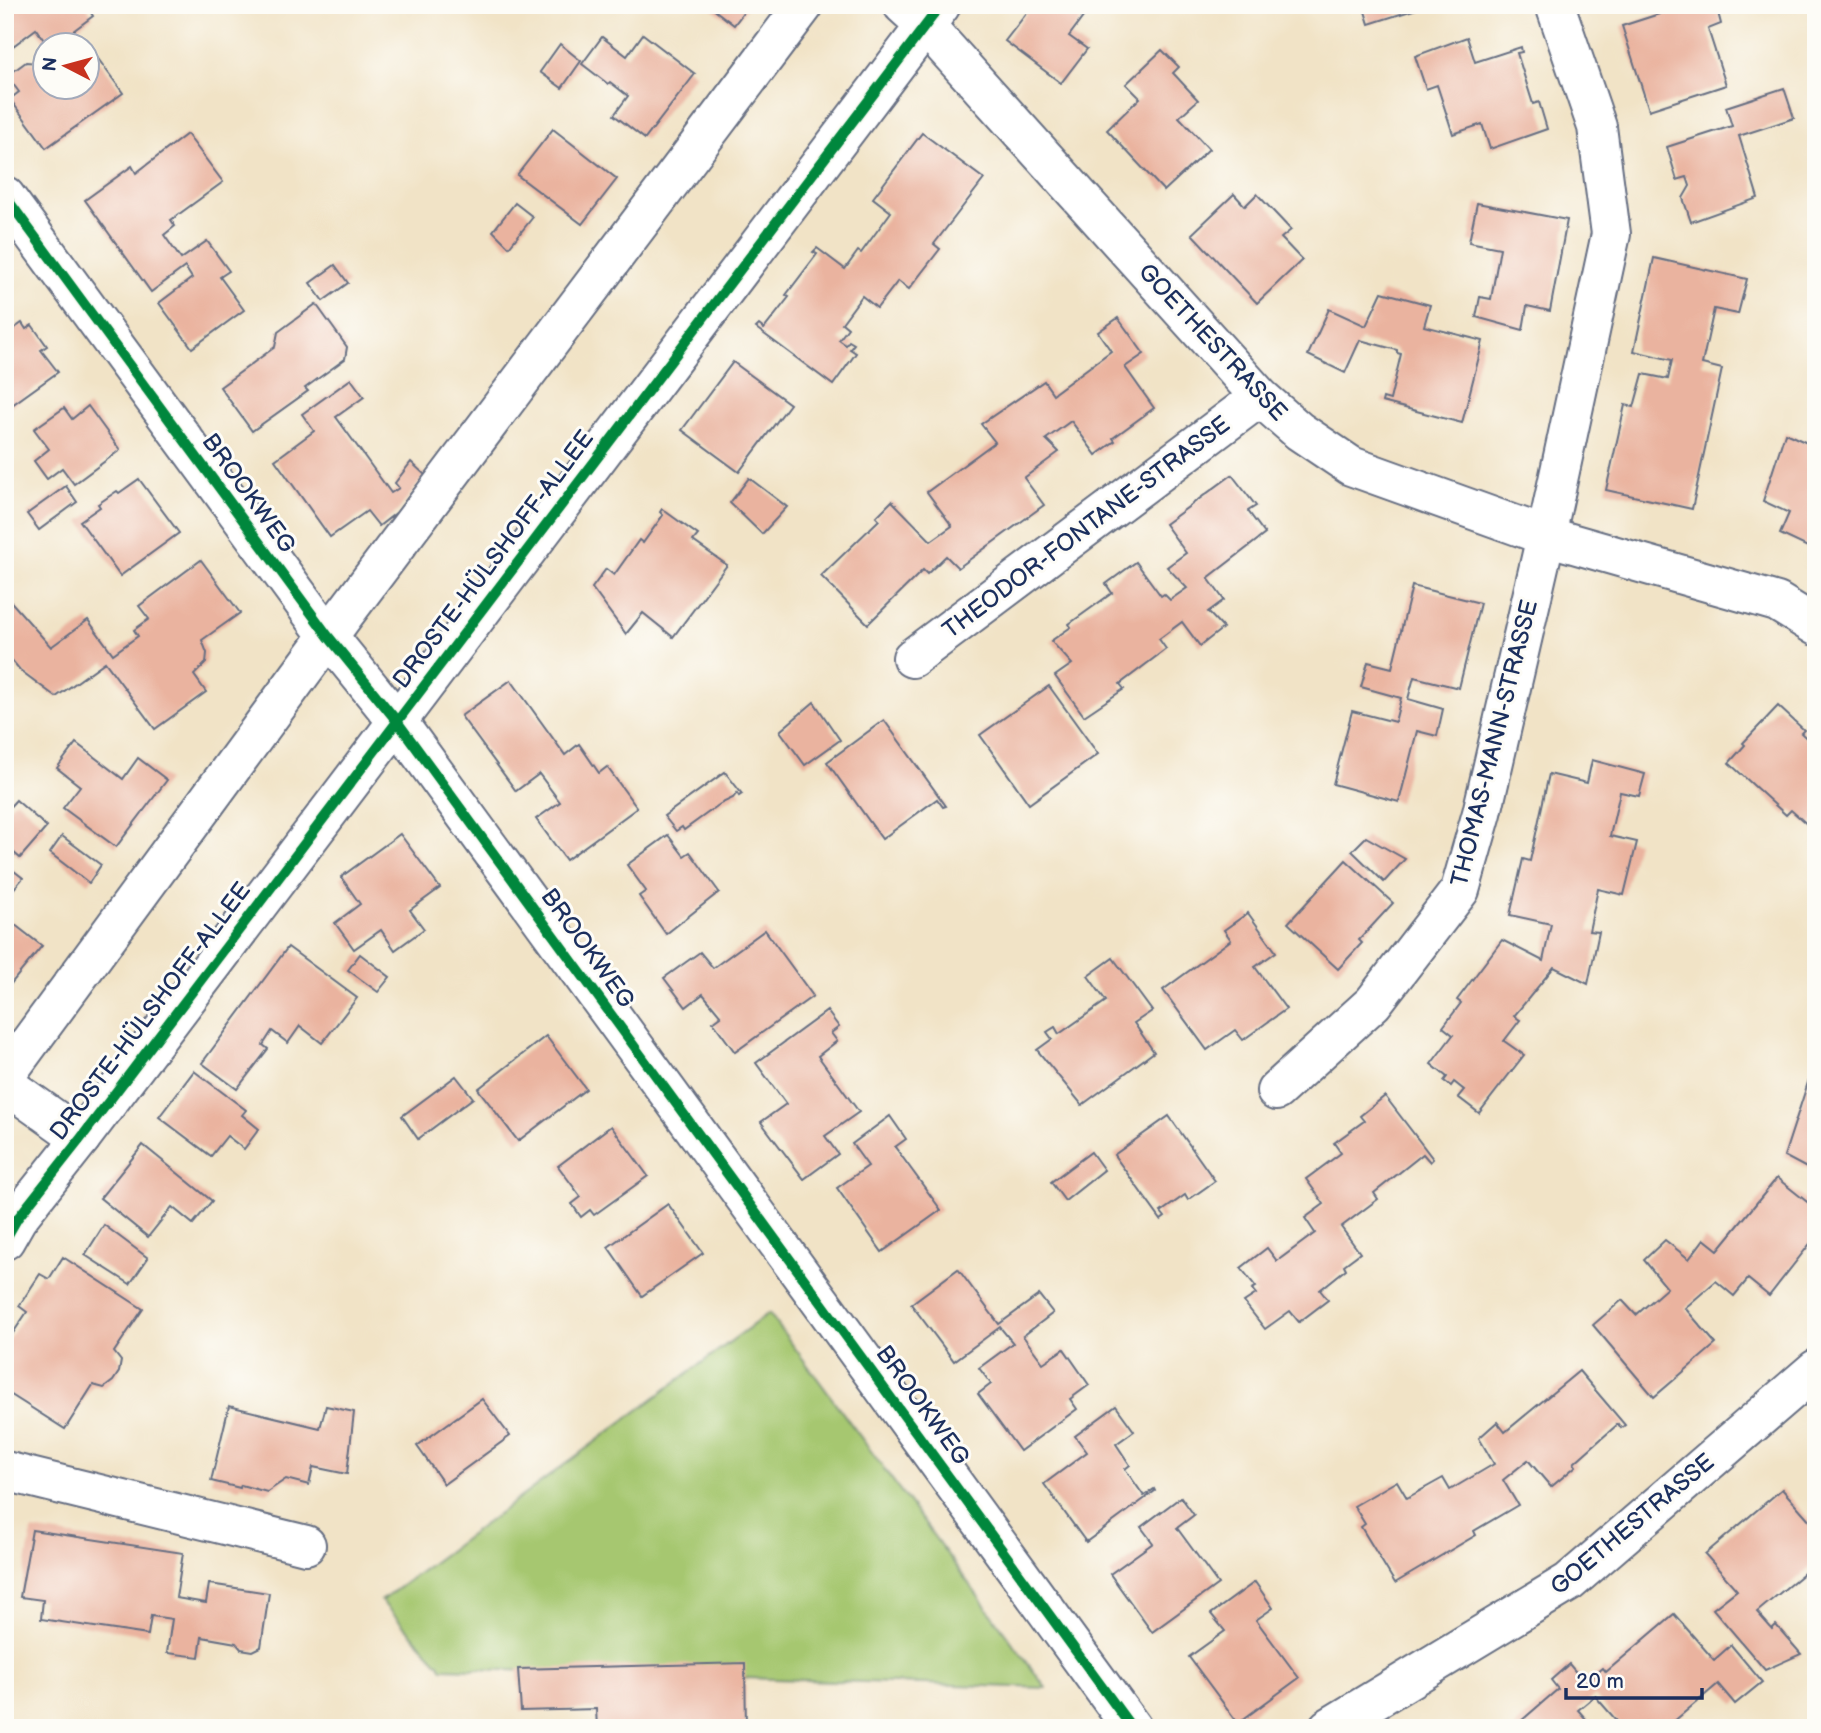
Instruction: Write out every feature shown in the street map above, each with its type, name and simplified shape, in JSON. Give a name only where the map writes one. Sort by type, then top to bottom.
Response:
[{"type":"street","points":[[5,1076],[328,636],[804,5]]},
{"type":"street","name":"THOMAS-MANN-STRASSE","points":[[1276,1091],[1374,1003],[1460,890],[1482,813],[1546,536],[1611,234],[1597,127],[1555,5]]},
{"type":"street","name":"GOETHESTRASSE","points":[[923,12],[1260,397],[1299,431],[1351,466],[1546,536],[1777,602],[1816,626]]},
{"type":"street","name":"DROSTE-HÜLSHOFF-ALLEE","points":[[5,1240],[17,1219],[396,720],[923,12]]},
{"type":"street","name":"BROOKWEG","points":[[5,197],[328,636],[396,720],[1132,1728]]},
{"type":"street","name":"THEODOR-FONTANE-STRASSE","points":[[912,657],[1260,397]]},
{"type":"street","name":"DROSTE-HÜLSHOFF-ALLEE","points":[[5,1084],[81,1138]]},
{"type":"street","name":"GOETHESTRASSE","points":[[1328,1728],[1569,1582],[1816,1369]]},
{"type":"street","points":[[5,1471],[306,1545]]},
{"type":"green space","points":[[769,1313],[1046,1688],[443,1668],[381,1601]]},
{"type":"building","points":[[5,5],[86,5],[93,16],[72,32],[38,32],[36,29],[5,52]]},
{"type":"building","points":[[708,5],[749,5],[734,25]]},
{"type":"building","points":[[1023,5],[1092,5],[1069,36],[1087,49],[1061,83],[1005,41],[1029,10]]},
{"type":"building","points":[[1363,5],[1426,5],[1426,6],[1369,24]]},
{"type":"building","points":[[1656,5],[1716,5],[1721,24],[1708,29],[1726,85],[1649,110],[1622,26],[1659,14]]},
{"type":"building","points":[[643,34],[695,74],[645,139],[614,115],[628,96],[582,64],[602,37],[627,56]]},
{"type":"building","points":[[1467,37],[1475,62],[1521,47],[1522,52],[1517,53],[1533,104],[1539,102],[1547,129],[1490,149],[1482,124],[1453,134],[1437,85],[1426,89],[1415,56]]},
{"type":"building","points":[[560,44],[581,61],[562,88],[540,72]]},
{"type":"building","points":[[1162,50],[1179,67],[1173,73],[1198,100],[1179,117],[1209,149],[1164,191],[1107,130],[1140,98],[1126,84]]},
{"type":"building","points":[[26,62],[32,62],[32,102],[102,102],[102,64],[123,93],[46,148],[10,99],[19,92],[7,76]]},
{"type":"building","points":[[1784,88],[1794,118],[1739,136],[1758,198],[1691,222],[1683,198],[1690,186],[1687,177],[1677,180],[1667,147],[1732,126],[1726,107]]},
{"type":"building","points":[[553,129],[617,179],[582,224],[517,175]]},
{"type":"building","points":[[922,133],[984,179],[934,244],[940,249],[909,289],[898,281],[877,308],[862,296],[842,323],[848,328],[839,340],[846,345],[849,341],[854,344],[850,349],[856,353],[833,385],[756,328],[759,325],[764,329],[789,297],[786,295],[817,254],[813,252],[817,248],[845,269],[858,251],[861,253],[891,212],[873,198]]},
{"type":"building","points":[[187,134],[223,182],[171,220],[175,226],[164,235],[181,259],[207,241],[229,271],[220,277],[244,310],[192,348],[159,303],[192,278],[185,267],[151,292],[85,200],[132,166],[136,173]]},
{"type":"building","points":[[1234,194],[1245,206],[1257,194],[1291,230],[1281,238],[1302,260],[1257,303],[1192,234]]},
{"type":"building","points":[[515,203],[533,217],[509,247],[493,231]]},
{"type":"building","points":[[1477,203],[1567,220],[1550,311],[1527,306],[1523,330],[1476,317],[1480,297],[1491,299],[1500,248],[1469,242]]},
{"type":"building","points":[[1654,258],[1747,279],[1738,314],[1714,309],[1702,364],[1722,369],[1692,509],[1606,490],[1625,405],[1634,407],[1643,374],[1668,379],[1672,360],[1634,351]]},
{"type":"building","points":[[335,265],[348,283],[323,301],[310,283]]},
{"type":"building","points":[[1382,292],[1430,305],[1424,326],[1483,341],[1462,423],[1382,402],[1383,398],[1390,400],[1401,354],[1397,353],[1397,350],[1360,340],[1345,373],[1308,355],[1329,309],[1366,326]]},
{"type":"building","points":[[316,304],[347,347],[345,359],[305,388],[308,391],[252,431],[220,387],[275,347],[278,332]]},
{"type":"building","points":[[1118,318],[1144,354],[1125,367],[1154,408],[1113,438],[1115,441],[1096,455],[1071,421],[1046,439],[1059,452],[1024,478],[1044,505],[958,568],[946,556],[927,574],[923,570],[868,624],[821,576],[879,520],[876,517],[892,501],[931,541],[952,526],[927,492],[995,442],[981,424],[1044,381],[1053,394],[1111,351],[1098,332]]},
{"type":"building","points":[[22,323],[26,329],[32,325],[47,346],[41,350],[58,372],[5,410],[5,335]]},
{"type":"building","points":[[733,362],[790,404],[739,472],[682,430]]},
{"type":"building","points":[[351,379],[364,397],[336,417],[391,493],[399,488],[395,483],[411,462],[425,475],[397,512],[379,526],[367,511],[330,537],[275,460],[314,431],[302,414]]},
{"type":"building","points":[[88,406],[120,450],[74,484],[62,468],[47,479],[34,461],[49,449],[34,429],[64,408],[72,419]]},
{"type":"building","points":[[1785,433],[1816,447],[1813,467],[1816,468],[1816,551],[1780,534],[1789,513],[1763,501]]},
{"type":"building","points":[[1232,475],[1256,506],[1248,511],[1265,534],[1208,578],[1224,600],[1208,612],[1223,628],[1200,646],[1182,622],[1159,639],[1166,649],[1120,684],[1124,689],[1084,716],[1055,676],[1072,664],[1051,641],[1071,627],[1069,624],[1112,593],[1106,584],[1136,562],[1161,596],[1164,594],[1170,600],[1187,588],[1167,567],[1186,553],[1165,524]]},
{"type":"building","points":[[749,478],[787,507],[762,534],[730,503]]},
{"type":"building","points":[[139,479],[179,533],[120,576],[80,521],[100,507],[98,504]]},
{"type":"building","points":[[66,486],[77,502],[39,530],[27,514]]},
{"type":"building","points":[[662,509],[698,535],[693,541],[727,565],[673,637],[643,613],[626,634],[592,588],[606,569],[614,575],[639,540],[643,543],[663,515],[660,512]]},
{"type":"building","points":[[201,560],[240,613],[202,640],[207,653],[206,663],[194,675],[206,692],[155,729],[105,662],[56,697],[20,670],[5,652],[5,595],[51,647],[88,620],[113,654],[138,636],[134,630],[149,619],[139,606]]},
{"type":"building","points":[[1412,586],[1480,603],[1459,688],[1414,677],[1408,699],[1443,709],[1437,736],[1417,731],[1399,802],[1333,784],[1352,711],[1395,722],[1401,698],[1361,687],[1368,662],[1392,668]]},
{"type":"building","points":[[511,680],[565,755],[579,744],[599,773],[607,767],[637,808],[566,860],[536,819],[560,802],[539,774],[516,791],[461,716]]},
{"type":"building","points":[[1049,686],[1098,754],[1029,804],[980,735]]},
{"type":"building","points":[[814,702],[840,740],[805,765],[780,731]]},
{"type":"building","points":[[1778,706],[1804,730],[1801,733],[1816,747],[1816,818],[1809,826],[1791,810],[1786,815],[1729,763],[1745,745],[1743,743]]},
{"type":"building","points":[[884,720],[946,806],[943,807],[937,799],[882,839],[827,762]]},
{"type":"building","points":[[76,743],[123,779],[138,758],[167,780],[116,847],[63,808],[80,786],[57,768]]},
{"type":"building","points":[[1592,760],[1645,774],[1639,796],[1620,792],[1610,836],[1637,842],[1624,895],[1598,889],[1589,931],[1599,932],[1588,984],[1554,967],[1514,1016],[1520,1020],[1504,1041],[1524,1055],[1479,1113],[1458,1097],[1464,1090],[1454,1082],[1451,1086],[1444,1081],[1447,1077],[1431,1064],[1453,1035],[1443,1027],[1461,1003],[1457,1000],[1502,940],[1543,961],[1551,924],[1510,915],[1523,859],[1530,861],[1549,774],[1587,783]]},
{"type":"building","points":[[725,772],[742,794],[739,796],[737,793],[684,830],[682,827],[676,831],[664,816]]},
{"type":"building","points":[[16,800],[47,827],[20,858],[5,845],[5,812]]},
{"type":"building","points":[[400,834],[440,888],[410,910],[424,929],[395,950],[381,930],[354,949],[335,923],[360,904],[341,877]]},
{"type":"building","points":[[668,835],[684,856],[690,852],[719,892],[666,934],[639,896],[646,891],[627,865]]},
{"type":"building","points":[[62,836],[101,865],[89,883],[50,853]]},
{"type":"building","points":[[1366,837],[1405,859],[1384,882],[1352,851]]},
{"type":"building","points":[[1346,860],[1393,903],[1359,940],[1362,943],[1338,969],[1288,923]]},
{"type":"building","points":[[5,864],[23,878],[5,899]]},
{"type":"building","points":[[1248,913],[1276,952],[1255,967],[1286,1009],[1243,1040],[1235,1030],[1207,1050],[1163,990],[1231,940],[1224,930]]},
{"type":"building","points":[[5,917],[42,946],[5,991]]},
{"type":"building","points":[[765,930],[813,996],[735,1052],[713,1022],[721,1016],[703,994],[686,1007],[664,978],[700,952],[713,968]]},
{"type":"building","points":[[288,947],[357,998],[322,1043],[300,1026],[288,1043],[272,1031],[263,1045],[268,1049],[237,1089],[202,1063]]},
{"type":"building","points":[[360,954],[390,977],[378,992],[348,970]]},
{"type":"building","points":[[1113,958],[1152,1011],[1134,1023],[1154,1052],[1082,1105],[1037,1050],[1052,1039],[1047,1032],[1055,1027],[1059,1034],[1106,1001],[1088,976]]},
{"type":"building","points":[[827,1011],[839,1027],[831,1033],[837,1041],[818,1056],[859,1112],[825,1136],[838,1154],[804,1179],[761,1122],[786,1104],[756,1063]]},
{"type":"building","points":[[546,1036],[586,1089],[518,1141],[478,1089]]},
{"type":"building","points":[[1816,1061],[1816,1173],[1784,1156]]},
{"type":"building","points":[[194,1071],[246,1110],[242,1115],[259,1129],[244,1149],[227,1136],[211,1156],[159,1117]]},
{"type":"building","points":[[456,1076],[473,1098],[418,1139],[402,1116]]},
{"type":"building","points":[[1385,1096],[1433,1159],[1430,1162],[1423,1154],[1374,1193],[1378,1199],[1341,1227],[1360,1253],[1344,1265],[1346,1269],[1320,1290],[1328,1300],[1299,1322],[1290,1311],[1265,1329],[1244,1302],[1256,1294],[1252,1289],[1256,1287],[1241,1268],[1267,1248],[1277,1261],[1315,1233],[1305,1218],[1324,1204],[1306,1179],[1341,1153],[1334,1143],[1364,1121],[1360,1116]]},
{"type":"building","points":[[890,1116],[906,1139],[895,1147],[941,1210],[882,1252],[837,1188],[868,1166],[852,1144]]},
{"type":"building","points":[[1169,1116],[1215,1181],[1188,1200],[1185,1195],[1161,1212],[1165,1217],[1161,1220],[1114,1155]]},
{"type":"building","points":[[611,1126],[648,1176],[594,1215],[590,1210],[581,1217],[572,1204],[581,1197],[558,1166]]},
{"type":"building","points":[[143,1145],[212,1201],[193,1224],[172,1207],[148,1237],[100,1198]]},
{"type":"building","points":[[1091,1152],[1104,1170],[1065,1201],[1051,1182]]},
{"type":"building","points":[[1777,1178],[1816,1209],[1816,1236],[1769,1296],[1748,1279],[1734,1296],[1716,1281],[1685,1308],[1716,1344],[1654,1397],[1593,1325],[1622,1300],[1636,1315],[1667,1288],[1644,1260],[1665,1240],[1689,1259],[1704,1239],[1718,1250]]},
{"type":"building","points":[[668,1204],[703,1253],[642,1296],[608,1247]]},
{"type":"building","points":[[104,1225],[148,1258],[130,1284],[85,1255]]},
{"type":"building","points":[[63,1257],[143,1309],[114,1352],[121,1361],[119,1372],[104,1388],[93,1385],[65,1429],[5,1391],[5,1345],[27,1312],[19,1306],[40,1274],[49,1279]]},
{"type":"building","points":[[958,1269],[999,1324],[1039,1295],[1053,1313],[1023,1336],[1043,1363],[1064,1349],[1089,1385],[1070,1399],[1077,1409],[1020,1451],[978,1394],[991,1384],[979,1368],[1013,1343],[1000,1327],[954,1361],[911,1304]]},
{"type":"building","points":[[1579,1371],[1625,1425],[1621,1428],[1618,1424],[1551,1487],[1528,1460],[1503,1480],[1518,1505],[1474,1531],[1476,1535],[1395,1583],[1361,1527],[1365,1524],[1354,1506],[1397,1481],[1407,1498],[1443,1478],[1450,1490],[1494,1464],[1479,1438],[1497,1422],[1505,1432]]},
{"type":"building","points":[[482,1399],[510,1436],[444,1484],[417,1446]]},
{"type":"building","points":[[229,1406],[320,1428],[326,1406],[354,1412],[347,1474],[313,1467],[309,1485],[286,1479],[267,1492],[211,1481]]},
{"type":"building","points":[[1116,1406],[1134,1431],[1116,1444],[1130,1465],[1125,1469],[1144,1496],[1154,1489],[1155,1491],[1086,1542],[1044,1484],[1087,1452],[1075,1436]]},
{"type":"building","points":[[1782,1489],[1811,1522],[1816,1518],[1816,1563],[1757,1612],[1772,1629],[1776,1625],[1801,1654],[1765,1670],[1713,1609],[1737,1590],[1705,1554]]},
{"type":"building","points":[[1181,1497],[1194,1515],[1177,1528],[1218,1584],[1152,1632],[1110,1574],[1153,1543],[1141,1527]]},
{"type":"building","points":[[32,1530],[183,1553],[176,1598],[206,1603],[209,1584],[269,1593],[261,1647],[253,1651],[241,1649],[236,1643],[202,1637],[199,1657],[167,1653],[172,1619],[151,1616],[148,1635],[41,1619],[43,1600],[20,1597]]},
{"type":"building","points":[[1255,1582],[1273,1608],[1256,1620],[1299,1678],[1238,1723],[1189,1657],[1225,1631],[1211,1614]]},
{"type":"building","points":[[1674,1614],[1714,1660],[1731,1645],[1762,1682],[1735,1704],[1718,1684],[1666,1728],[1652,1728],[1647,1722],[1640,1728],[1623,1728],[1595,1696],[1578,1710],[1594,1728],[1513,1728],[1558,1689],[1551,1680],[1569,1664],[1585,1683],[1603,1668],[1606,1672]]},
{"type":"building","points":[[745,1663],[746,1728],[597,1728],[596,1709],[521,1711],[518,1669]]},
{"type":"cycle path","points":[[5,1240],[17,1219],[941,5]]},
{"type":"cycle path","points":[[5,196],[328,636],[396,720],[1132,1728]]}]
